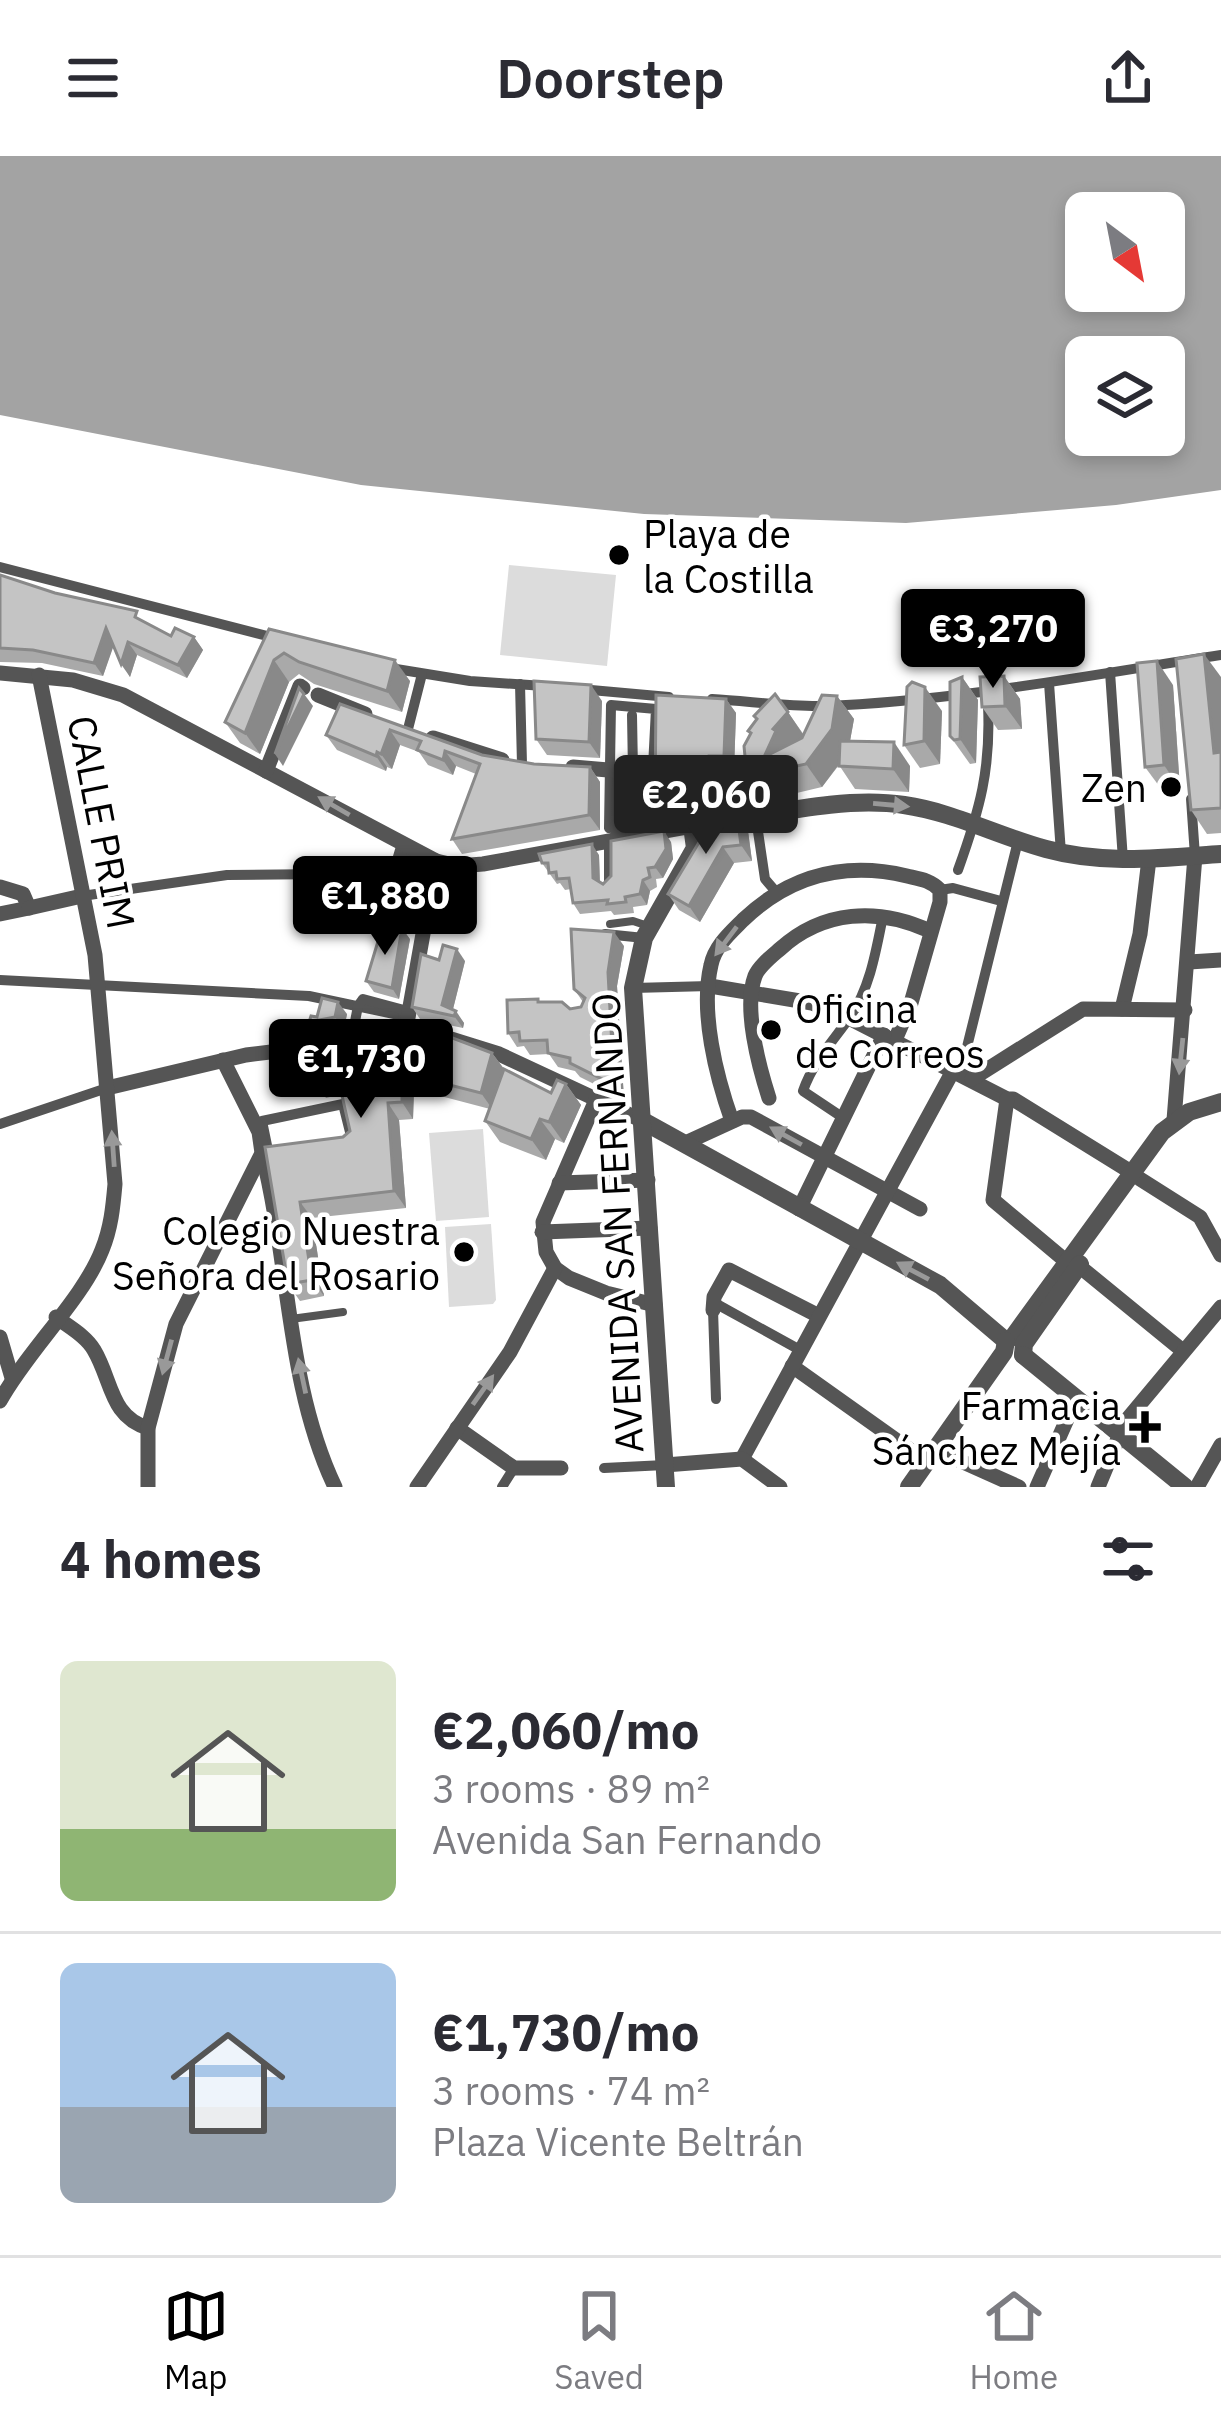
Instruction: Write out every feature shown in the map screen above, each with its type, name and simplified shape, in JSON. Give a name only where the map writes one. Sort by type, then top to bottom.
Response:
[{"type":"street","points":[[0,567],[297,644]]},
{"type":"street","points":[[700,699],[819,706],[1048,682],[1221,655]]},
{"type":"street","points":[[370,664],[422,674],[683,698]]},
{"type":"street","points":[[0,673],[94,684],[123,695],[266,771],[431,870]]},
{"type":"street","points":[[1110,673],[1123,860]]},
{"type":"street","points":[[408,729],[422,674]]},
{"type":"street","name":"CALLE PRIM","points":[[5,1388],[94,1267],[112,1218],[115,1155],[99,983],[39,675]]},
{"type":"street","points":[[1048,682],[1061,853]]},
{"type":"street","points":[[520,684],[534,766]]},
{"type":"street","points":[[266,771],[306,687],[408,729],[534,766],[620,771],[623,833]]},
{"type":"street","points":[[958,870],[990,759],[988,704]]},
{"type":"street","points":[[610,769],[611,705],[656,709],[655,819],[623,833]]},
{"type":"street","points":[[609,885],[623,833],[632,716]]},
{"type":"street","points":[[1174,1120],[1195,856],[1190,792]]},
{"type":"street","points":[[0,914],[82,896],[226,875],[393,873],[482,864],[623,833],[875,803],[928,810],[1061,853],[1123,860],[1221,854]]},
{"type":"street","points":[[756,818],[765,879],[777,893]]},
{"type":"street","name":"AVENIDA SAN FERNANDO","points":[[666,1487],[648,1180],[626,1011],[647,933],[695,848],[692,826]]},
{"type":"street","points":[[1018,841],[964,1059],[975,1075],[1007,1099],[1199,1217],[1221,1255]]},
{"type":"street","points":[[393,873],[400,850],[431,870]]},
{"type":"street","points":[[1122,1009],[1140,934],[1149,859]]},
{"type":"street","points":[[407,1021],[431,870]]},
{"type":"street","points":[[732,1121],[714,1060],[710,986],[717,949],[742,921],[777,893],[803,879],[832,872],[862,870],[927,880],[940,890],[953,888],[1001,900]]},
{"type":"street","points":[[0,887],[23,894],[29,908]]},
{"type":"street","points":[[799,1209],[911,1003],[940,890]]},
{"type":"street","points":[[751,1117],[754,1108],[769,1098],[757,1053],[753,992],[755,975],[764,964],[805,929],[839,917],[883,916],[930,931]]},
{"type":"street","points":[[845,1119],[803,1091],[831,1038],[866,989],[883,916]]},
{"type":"street","points":[[608,929],[647,933]]},
{"type":"street","points":[[1189,962],[1221,960]]},
{"type":"street","points":[[0,980],[309,996],[360,1006]]},
{"type":"street","points":[[633,988],[710,986],[789,997],[849,1018],[954,1070],[975,1075],[1082,1009],[1185,1010]]},
{"type":"street","points":[[354,1038],[364,999],[404,1010],[407,1021]]},
{"type":"street","points":[[0,1124],[107,1088],[224,1060],[354,1038],[407,1021],[457,1039],[513,1071],[643,1121],[940,1286],[1185,1487]]},
{"type":"street","points":[[148,1487],[148,1428],[176,1324],[265,1154],[224,1060]]},
{"type":"street","points":[[742,1460],[954,1070]]},
{"type":"street","points":[[1007,1099],[993,1200],[1183,1351]]},
{"type":"street","points":[[596,1100],[542,1232],[555,1268],[606,1293],[656,1305]]},
{"type":"street","points":[[909,1487],[936,1458],[1174,1120],[1221,1102]]},
{"type":"street","points":[[265,1154],[353,1144],[344,1104],[262,1121],[265,1154],[269,1198],[290,1319],[319,1452],[335,1487]]},
{"type":"street","points":[[1135,1176],[1175,1134],[1221,1112]]},
{"type":"street","points":[[683,1144],[751,1117],[920,1209]]},
{"type":"street","points":[[560,1183],[648,1180]]},
{"type":"street","points":[[241,1195],[269,1198]]},
{"type":"street","points":[[542,1232],[650,1228]]},
{"type":"street","points":[[417,1487],[510,1352],[555,1268]]},
{"type":"street","points":[[716,1399],[713,1306],[729,1270],[819,1316]]},
{"type":"street","points":[[713,1306],[800,1350]]},
{"type":"street","points":[[1098,1487],[1120,1433],[1221,1307]]},
{"type":"street","points":[[56,1317],[91,1343],[116,1407],[135,1424],[148,1428]]},
{"type":"street","points":[[0,1337],[5,1388]]},
{"type":"street","points":[[792,1366],[936,1458],[1019,1487]]},
{"type":"street","points":[[1036,1487],[1076,1399]]},
{"type":"street","points":[[457,1428],[514,1468],[561,1468]]},
{"type":"street","points":[[1197,1487],[1221,1445]]},
{"type":"street","points":[[922,1487],[936,1458]]},
{"type":"street","points":[[604,1468],[742,1460],[780,1487]]},
{"type":"street","points":[[502,1487],[514,1468]]},
{"type":"lane","points":[[290,1319],[343,1312]]},
{"type":"shaded area","points":[[0,156],[1221,156],[1221,490],[1116,505],[906,523],[644,514],[361,485],[0,415]]},
{"type":"shaded area","points":[[509,565],[616,575],[607,666],[500,655]]},
{"type":"shaded area","points":[[483,1129],[489,1217],[436,1221],[429,1133]]},
{"type":"shaded area","points":[[491,1224],[496,1300],[449,1307],[445,1227]]},
{"type":"building","points":[[0,575],[137,611],[135,617],[171,636],[175,628],[194,637],[178,665],[128,642],[121,664],[106,628],[94,663],[0,648]]},
{"type":"building","points":[[269,629],[395,660],[387,691],[284,653],[274,660],[245,733],[225,722]]},
{"type":"building","points":[[1204,654],[1214,753],[1221,752],[1221,808],[1191,810],[1176,659]]},
{"type":"building","points":[[1157,661],[1164,765],[1145,767],[1137,663]]},
{"type":"building","points":[[1004,676],[1005,706],[982,707],[980,677]]},
{"type":"building","points":[[962,677],[960,739],[954,740],[950,736],[950,682]]},
{"type":"building","points":[[534,681],[591,685],[589,742],[536,739]]},
{"type":"building","points":[[912,682],[925,687],[924,741],[904,745],[907,687]]},
{"type":"building","points":[[299,688],[304,694],[275,754]]},
{"type":"building","points":[[775,694],[788,712],[773,729],[764,757],[802,738],[822,695],[837,696],[832,729],[806,764],[747,777],[744,746],[748,731],[757,719],[754,716]]},
{"type":"building","points":[[656,695],[726,699],[724,756],[709,756],[705,795],[655,803]]},
{"type":"building","points":[[340,704],[482,755],[590,767],[589,815],[452,839],[480,764],[445,751],[443,760],[417,750],[421,741],[390,730],[376,756],[326,735]]},
{"type":"building","points":[[840,741],[894,742],[893,769],[839,766]]},
{"type":"building","points":[[737,815],[741,845],[723,847],[689,906],[668,894],[713,819]]},
{"type":"building","points":[[664,831],[666,849],[655,867],[648,868],[650,877],[643,880],[640,894],[625,897],[626,902],[573,903],[569,878],[557,879],[556,872],[549,873],[548,863],[542,863],[539,854],[592,844],[593,878],[603,884],[611,876],[611,841]]},
{"type":"building","points":[[382,928],[402,928],[392,988],[366,981]]},
{"type":"building","points":[[571,929],[614,932],[608,972],[614,1085],[570,1063],[570,1058],[548,1053],[547,1040],[520,1041],[519,1032],[508,1033],[507,1000],[538,999],[562,1002],[570,1009],[581,1007],[585,998],[574,989]]},
{"type":"building","points":[[443,945],[457,949],[442,1005],[456,1011],[454,1016],[412,1007],[421,954],[439,960]]},
{"type":"building","points":[[322,998],[338,1002],[335,1017],[309,1022],[311,1016],[317,1017]]},
{"type":"building","points":[[393,1024],[442,1034],[492,1053],[481,1093],[402,1073],[402,1102],[388,1103],[394,1191],[300,1202],[312,1280],[288,1284],[265,1147],[343,1137],[350,1131],[339,1082],[330,1078],[314,1081],[308,1042],[363,1026]]},
{"type":"building","points":[[504,1069],[551,1093],[557,1080],[566,1084],[549,1122],[540,1119],[531,1139],[485,1121]]},
{"type":"place","name":"Playa de la Costilla","points":[[619,555]]},
{"type":"place","name":"Zen","points":[[1171,787]]},
{"type":"place","name":"Oficina de Correos","points":[[771,1030]]},
{"type":"place","name":"Colegio Nuestra Señora del Rosario","points":[[464,1252]]},
{"type":"place","name":"Farmacia Sánchez Mejía","points":[[1145,1427]]}]
